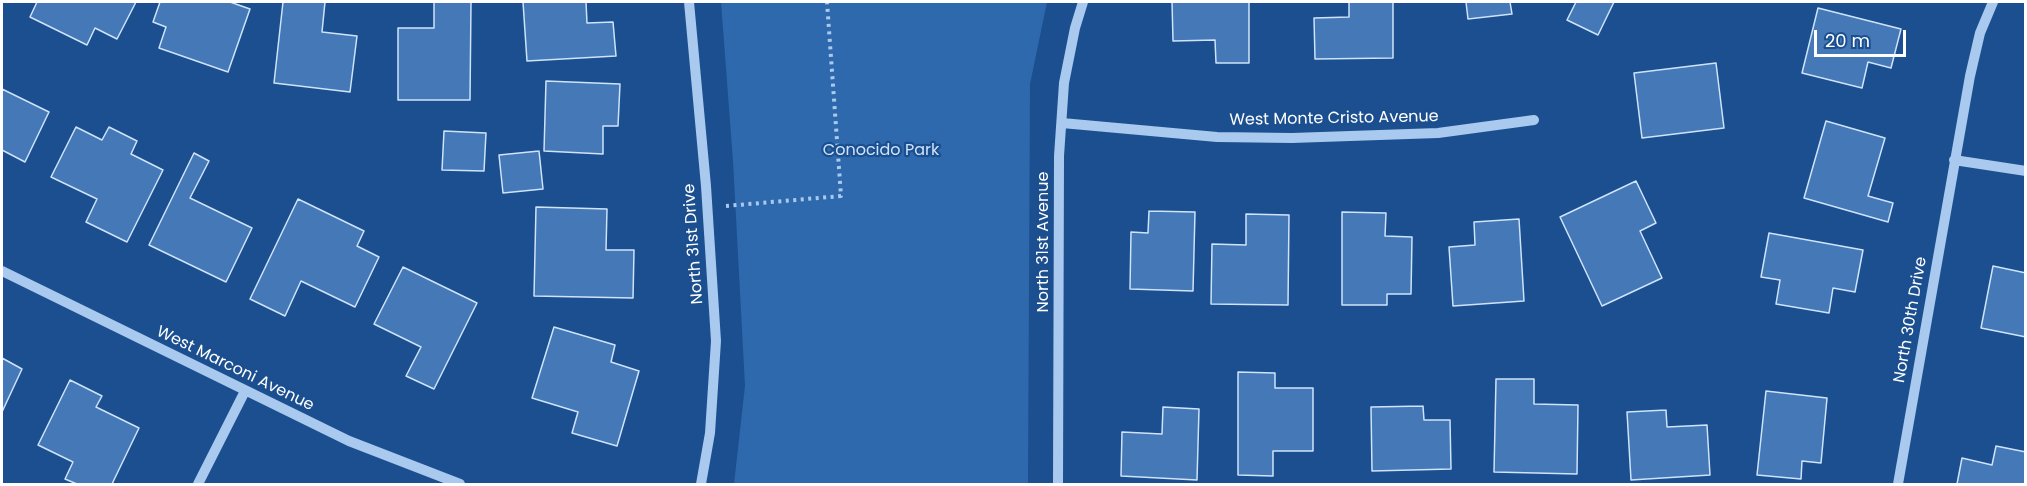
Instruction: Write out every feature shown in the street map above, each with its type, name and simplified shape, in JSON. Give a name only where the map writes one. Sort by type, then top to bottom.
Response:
[{"type":"street","name":"North 31st Drive","points":[[688,2],[707,207],[716,341],[710,433],[702,484]]},
{"type":"street","name":"North 31st Avenue","points":[[1058,484],[1059,156],[1064,83],[1075,28],[1083,2]]},
{"type":"street","name":"North 30th Drive","points":[[1898,484],[1954,160],[1980,33],[1993,2]]},
{"type":"street","name":"West Monte Cristo Avenue","points":[[1062,123],[1217,137],[1292,138],[1438,133],[1534,120]]},
{"type":"street","points":[[1954,160],[2025,171]]},
{"type":"street","name":"West Marconi Avenue","points":[[2,271],[349,441],[460,484]]},
{"type":"street","points":[[198,484],[245,391]]},
{"type":"path","points":[[707,207],[842,196],[827,2]]},
{"type":"green space","name":"Conocido Park","points":[[721,2],[1047,2],[1030,84],[1028,484],[734,484],[745,386],[733,161]]},
{"type":"building","points":[[37,2],[136,2],[117,39],[95,28],[87,45],[30,17]]},
{"type":"building","points":[[160,2],[230,2],[250,9],[228,72],[159,48],[166,27],[153,22]]},
{"type":"building","points":[[283,2],[325,2],[322,32],[357,36],[350,92],[274,83]]},
{"type":"building","points":[[434,2],[471,2],[470,100],[398,100],[398,28],[434,28]]},
{"type":"building","points":[[523,2],[586,2],[587,23],[613,22],[616,56],[527,61]]},
{"type":"building","points":[[1172,2],[1249,2],[1249,63],[1216,63],[1215,40],[1173,41]]},
{"type":"building","points":[[1349,2],[1393,2],[1393,58],[1315,59],[1314,18],[1349,17]]},
{"type":"building","points":[[1466,2],[1510,2],[1512,14],[1468,19]]},
{"type":"building","points":[[1576,2],[1614,2],[1598,35],[1567,20]]},
{"type":"building","points":[[1818,8],[1901,29],[1891,68],[1868,62],[1862,88],[1802,73]]},
{"type":"building","points":[[1716,63],[1724,128],[1642,138],[1634,73]]},
{"type":"building","points":[[546,81],[620,84],[618,126],[603,126],[603,154],[544,151]]},
{"type":"building","points":[[2,89],[49,112],[25,162],[2,150]]},
{"type":"building","points":[[1826,121],[1885,138],[1868,196],[1893,203],[1888,222],[1804,198]]},
{"type":"building","points":[[76,127],[102,140],[109,127],[137,141],[131,154],[163,170],[127,242],[86,222],[97,199],[51,177]]},
{"type":"building","points":[[444,131],[486,133],[484,171],[442,170]]},
{"type":"building","points":[[539,151],[543,189],[503,193],[499,155]]},
{"type":"building","points":[[194,153],[209,161],[190,198],[252,228],[226,282],[149,245]]},
{"type":"building","points":[[1636,181],[1656,223],[1640,231],[1662,278],[1602,306],[1560,217]]},
{"type":"building","points":[[298,199],[364,231],[357,246],[379,257],[355,307],[301,281],[285,316],[250,299]]},
{"type":"building","points":[[536,207],[607,209],[606,250],[634,250],[633,298],[534,296]]},
{"type":"building","points":[[1149,211],[1195,212],[1193,291],[1130,289],[1131,232],[1148,233]]},
{"type":"building","points":[[1342,212],[1386,213],[1385,236],[1412,237],[1411,294],[1387,294],[1387,305],[1342,305]]},
{"type":"building","points":[[1246,214],[1289,215],[1288,305],[1211,304],[1212,244],[1246,245]]},
{"type":"building","points":[[1519,219],[1524,301],[1453,306],[1449,247],[1475,245],[1474,222]]},
{"type":"building","points":[[1769,233],[1863,250],[1855,292],[1833,288],[1829,313],[1776,304],[1780,280],[1761,277]]},
{"type":"building","points":[[1993,266],[2026,273],[2026,337],[1981,328]]},
{"type":"building","points":[[403,267],[477,303],[434,389],[406,376],[421,347],[374,324]]},
{"type":"building","points":[[554,327],[615,345],[611,362],[639,371],[617,446],[572,433],[578,412],[532,398]]},
{"type":"building","points":[[2,358],[22,369],[2,412]]},
{"type":"building","points":[[1238,372],[1275,373],[1275,388],[1313,388],[1313,451],[1273,451],[1273,476],[1238,475]]},
{"type":"building","points":[[1496,379],[1534,379],[1534,404],[1578,405],[1577,474],[1494,472]]},
{"type":"building","points":[[70,380],[102,396],[96,407],[139,428],[112,484],[77,484],[65,479],[73,462],[38,445]]},
{"type":"building","points":[[1766,391],[1827,398],[1821,463],[1802,461],[1801,479],[1757,475]]},
{"type":"building","points":[[1423,406],[1424,420],[1450,420],[1451,469],[1372,471],[1371,407]]},
{"type":"building","points":[[1163,407],[1199,409],[1197,480],[1121,476],[1122,432],[1162,434]]},
{"type":"building","points":[[1666,410],[1667,427],[1707,425],[1710,475],[1631,480],[1627,412]]},
{"type":"building","points":[[1996,446],[2026,452],[2026,484],[1957,484],[1962,458],[1992,465]]}]
